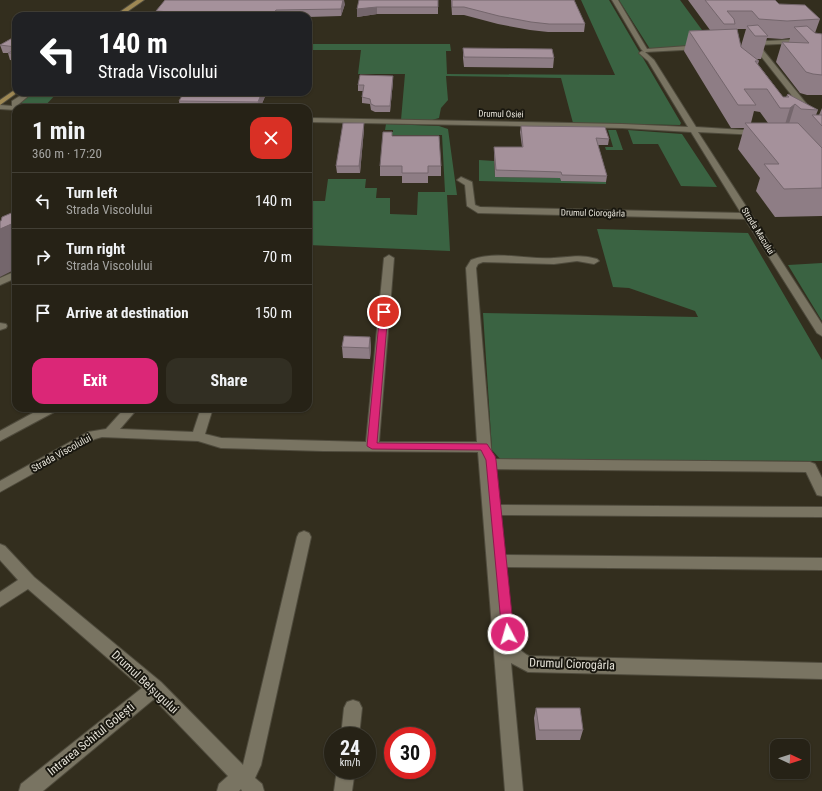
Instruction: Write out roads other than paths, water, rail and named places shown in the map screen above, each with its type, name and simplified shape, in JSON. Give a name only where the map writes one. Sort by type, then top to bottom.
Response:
[{"type":"main road","points":[[123,12],[141,0]]},
{"type":"main road","points":[[131,12],[148,0]]},
{"type":"main road","points":[[0,96],[12,88]]},
{"type":"main road","points":[[0,103],[12,95]]},
{"type":"street","points":[[615,0],[637,37],[640,50],[651,60],[695,133],[770,134]]},
{"type":"street","points":[[740,45],[822,40]]},
{"type":"street","points":[[755,44],[822,128]]},
{"type":"street","points":[[640,50],[711,47]]},
{"type":"street","points":[[15,104],[25,96]]},
{"type":"street","points":[[0,106],[12,107]]},
{"type":"street","points":[[0,111],[12,112]]},
{"type":"street","name":"Drumul Osiei","points":[[312,120],[622,126],[680,129],[695,133]]},
{"type":"street","name":"Strada Macului","points":[[695,133],[822,333]]},
{"type":"street","name":"Drumul Ciorogârla","points":[[461,180],[469,184],[471,206],[478,210],[749,216]]},
{"type":"street","points":[[372,446],[388,258]]},
{"type":"street","points":[[514,791],[484,446],[471,268],[477,260],[554,261],[577,258],[594,261]]},
{"type":"street","points":[[0,282],[12,276]]},
{"type":"street","points":[[31,420],[36,412]]},
{"type":"street","points":[[0,437],[45,412]]},
{"type":"street","points":[[109,433],[128,412]]},
{"type":"street","points":[[198,437],[206,412]]},
{"type":"street","name":"Strada Viscolului","points":[[0,487],[92,435],[109,433],[198,437],[221,442],[372,446],[484,446]]},
{"type":"street","name":"Drumul Ciorogârla","points":[[484,446],[490,456],[510,648],[518,659],[528,664],[822,671]]},
{"type":"street","points":[[491,464],[810,467],[822,491]]},
{"type":"street","points":[[496,510],[822,512]]},
{"type":"street","points":[[226,791],[247,783],[304,537]]},
{"type":"street","name":"Drumul Belșugului","points":[[0,550],[29,581],[155,688],[247,783]]},
{"type":"street","points":[[501,561],[822,564]]},
{"type":"street","points":[[0,600],[29,581]]},
{"type":"street","name":"Intrarea Schitul Golești","points":[[28,791],[155,688]]},
{"type":"street","points":[[351,727],[353,708]]},
{"type":"street","points":[[343,791],[345,779]]}]
